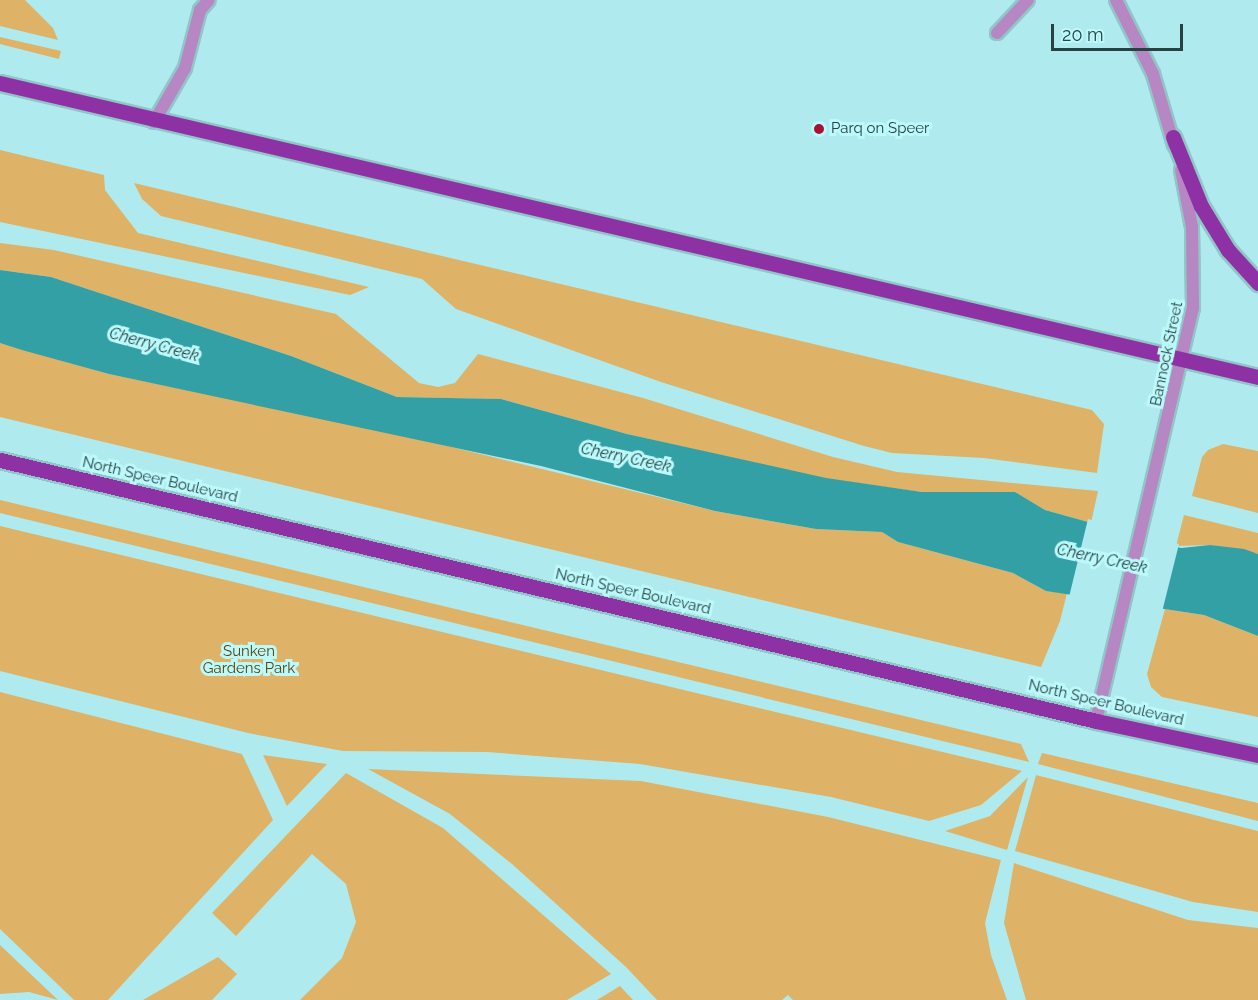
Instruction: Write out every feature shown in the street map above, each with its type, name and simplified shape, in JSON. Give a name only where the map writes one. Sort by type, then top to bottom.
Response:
[{"type":"main road","points":[[0,83],[154,122],[1258,377]]},
{"type":"main road","points":[[1173,137],[1201,206],[1228,250],[1258,283]]},
{"type":"main road","name":"North Speer Boulevard","points":[[0,460],[1096,721],[1258,755]]},
{"type":"street","points":[[154,122],[185,68],[200,10],[209,0]]},
{"type":"street","points":[[997,33],[1028,0]]},
{"type":"street","name":"Bannock Street","points":[[1096,721],[1193,308],[1194,260],[1190,218],[1173,137],[1154,74],[1116,0]]},
{"type":"green space","points":[[0,0],[25,0],[53,28],[58,40],[0,26]]},
{"type":"green space","points":[[0,37],[61,51],[59,59],[0,44]]},
{"type":"green space","points":[[0,150],[104,175],[105,190],[138,233],[369,287],[350,295],[0,222]]},
{"type":"green space","points":[[134,183],[1092,410],[1104,424],[1097,473],[984,458],[892,453],[864,446],[661,382],[456,309],[422,279],[161,216],[142,199]]},
{"type":"green space","points":[[0,243],[54,250],[336,314],[419,383],[438,387],[455,383],[478,354],[643,398],[833,457],[897,472],[1098,491],[1091,523],[1045,510],[1015,492],[922,492],[826,479],[627,434],[501,399],[397,397],[291,356],[51,277],[0,270]]},
{"type":"green space","points":[[0,343],[109,374],[386,431],[715,511],[816,529],[882,532],[898,542],[1013,573],[1046,591],[1067,593],[1060,621],[1041,667],[0,417]]},
{"type":"green space","points":[[1223,444],[1258,451],[1258,513],[1192,496],[1202,457],[1208,450]]},
{"type":"green space","points":[[0,500],[1021,744],[1029,762],[0,513]]},
{"type":"green space","points":[[1184,515],[1258,533],[1258,554],[1210,545],[1176,546]]},
{"type":"green space","name":"Sunken Gardens Park","points":[[0,526],[1022,771],[981,805],[929,821],[831,797],[640,764],[487,752],[343,751],[248,733],[0,671]]},
{"type":"green space","points":[[1165,609],[1204,615],[1258,636],[1258,717],[1162,697],[1151,687],[1147,674]]},
{"type":"green space","points":[[0,692],[242,754],[273,820],[108,1000],[74,1000],[0,929]]},
{"type":"green space","points":[[1042,753],[1258,803],[1258,821],[1038,764]]},
{"type":"green space","points":[[263,755],[327,764],[287,806]]},
{"type":"green space","points":[[368,769],[641,781],[828,817],[1001,860],[985,923],[991,955],[1007,1000],[793,1000],[788,995],[782,1000],[657,1000],[626,967],[512,864],[450,814]]},
{"type":"green space","points":[[346,773],[443,828],[611,974],[567,1000],[300,1000],[342,958],[356,922],[346,884],[312,854],[236,936],[212,913]]},
{"type":"green space","points":[[1036,775],[1258,831],[1258,912],[1193,902],[1015,851]]},
{"type":"green space","points":[[1028,777],[1007,850],[945,831],[990,816]]},
{"type":"green space","points":[[1014,863],[1188,920],[1258,928],[1258,1000],[1026,1000],[1004,923]]},
{"type":"green space","points":[[0,945],[58,1000],[29,992],[0,994]]},
{"type":"green space","points":[[218,957],[237,974],[212,1000],[143,1000]]},
{"type":"green space","points":[[620,986],[633,1000],[597,1000]]},
{"type":"water","name":"Cherry Creek","points":[[0,270],[51,277],[291,356],[397,397],[501,399],[627,434],[826,478],[922,492],[1015,492],[1045,510],[1181,548],[1210,545],[1244,549],[1258,554],[1258,636],[1204,615],[1046,591],[1013,573],[898,542],[882,532],[816,529],[715,511],[541,466],[109,374],[22,350],[0,343]]},
{"type":"pier","points":[[1088,519],[1179,544],[1162,612],[1069,597]]},
{"type":"place","name":"Parq on Speer","points":[[819,129]]}]
